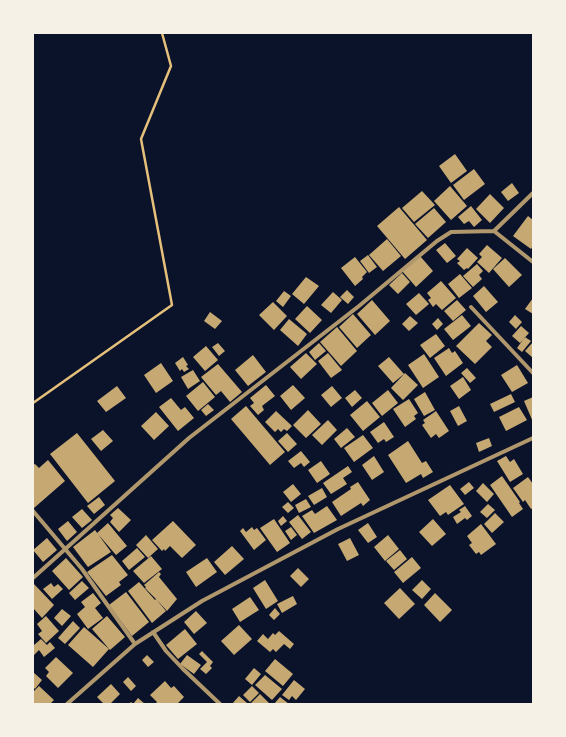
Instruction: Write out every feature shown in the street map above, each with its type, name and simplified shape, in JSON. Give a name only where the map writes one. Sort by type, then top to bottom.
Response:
[{"type":"street","points":[[494,231],[533,193]]},
{"type":"street","points":[[33,578],[66,550],[189,438],[359,306],[437,241],[451,232],[494,231],[533,262]]},
{"type":"street","points":[[471,307],[533,373]]},
{"type":"street","points":[[66,704],[135,644],[202,601],[338,528],[533,438]]},
{"type":"street","points":[[33,511],[66,550],[135,644]]},
{"type":"street","points":[[153,632],[166,651],[220,704]]},
{"type":"path","points":[[33,403],[172,305],[141,138],[171,66],[162,33]]},
{"type":"water","points":[[33,33],[533,33],[533,704],[33,704]]},
{"type":"building","points":[[455,154],[467,171],[451,183],[439,166]]},
{"type":"building","points":[[474,169],[485,184],[464,200],[453,185]]},
{"type":"building","points":[[512,183],[519,193],[508,201],[501,192]]},
{"type":"building","points":[[450,186],[467,206],[451,220],[434,201]]},
{"type":"building","points":[[422,191],[435,205],[414,222],[402,208]]},
{"type":"building","points":[[490,194],[504,208],[490,223],[476,209]]},
{"type":"building","points":[[471,206],[482,220],[474,227],[469,221],[464,224],[458,217]]},
{"type":"building","points":[[399,207],[427,240],[405,259],[377,226]]},
{"type":"building","points":[[434,208],[446,222],[428,238],[415,224]]},
{"type":"building","points":[[528,216],[533,220],[533,246],[531,249],[513,236]]},
{"type":"building","points":[[387,239],[401,256],[383,271],[369,255]]},
{"type":"building","points":[[445,243],[456,256],[447,263],[436,250]]},
{"type":"building","points":[[487,245],[502,258],[489,273],[477,262],[482,257],[479,254]]},
{"type":"building","points":[[467,248],[478,258],[468,269],[467,268],[464,270],[457,263],[460,261],[457,259]]},
{"type":"building","points":[[368,255],[377,267],[369,273],[360,261]]},
{"type":"building","points":[[420,256],[433,271],[416,287],[402,271]]},
{"type":"building","points":[[355,257],[367,272],[362,277],[363,279],[355,286],[341,268]]},
{"type":"building","points":[[505,258],[522,275],[509,287],[493,269]]},
{"type":"building","points":[[477,264],[483,271],[479,275],[482,279],[473,287],[463,276]]},
{"type":"building","points":[[402,273],[410,282],[398,294],[389,285]]},
{"type":"building","points":[[460,274],[472,288],[459,298],[448,284]]},
{"type":"building","points":[[306,277],[319,286],[304,304],[292,294]]},
{"type":"building","points":[[441,281],[456,298],[442,310],[436,304],[433,307],[428,300],[431,298],[427,293]]},
{"type":"building","points":[[484,286],[498,302],[486,312],[473,296]]},
{"type":"building","points":[[347,290],[354,297],[348,304],[340,297]]},
{"type":"building","points":[[284,291],[291,296],[283,307],[276,301]]},
{"type":"building","points":[[333,292],[342,300],[331,313],[321,305]]},
{"type":"building","points":[[419,293],[429,304],[416,315],[406,304]]},
{"type":"building","points":[[533,298],[533,314],[525,309]]},
{"type":"building","points":[[372,300],[390,321],[375,335],[357,314]]},
{"type":"building","points":[[457,300],[466,310],[453,321],[444,311]]},
{"type":"building","points":[[273,302],[287,316],[274,330],[259,315]]},
{"type":"building","points":[[307,306],[322,320],[310,333],[295,319]]},
{"type":"building","points":[[210,312],[222,321],[215,329],[204,321]]},
{"type":"building","points":[[353,314],[371,335],[357,348],[339,327]]},
{"type":"building","points":[[462,315],[471,326],[453,340],[444,329]]},
{"type":"building","points":[[515,315],[522,322],[516,329],[509,322]]},
{"type":"building","points":[[410,316],[418,323],[409,331],[402,324]]},
{"type":"building","points":[[438,318],[443,324],[437,330],[432,324]]},
{"type":"building","points":[[289,319],[307,334],[298,346],[280,330]]},
{"type":"building","points":[[479,323],[492,335],[486,341],[492,347],[475,364],[456,346]]},
{"type":"building","points":[[521,326],[529,333],[520,343],[512,336]]},
{"type":"building","points":[[337,327],[357,351],[341,366],[320,342]]},
{"type":"building","points":[[436,334],[445,346],[430,358],[420,345]]},
{"type":"building","points":[[525,337],[531,341],[522,352],[517,348]]},
{"type":"building","points":[[533,342],[533,358],[525,351]]},
{"type":"building","points":[[218,343],[225,351],[219,356],[212,347]]},
{"type":"building","points":[[319,343],[326,351],[315,360],[309,352]]},
{"type":"building","points":[[206,346],[218,360],[205,371],[193,357]]},
{"type":"building","points":[[449,348],[452,353],[455,351],[463,363],[446,376],[434,358]]},
{"type":"building","points":[[306,353],[317,364],[301,379],[290,367]]},
{"type":"building","points":[[328,353],[342,370],[331,378],[318,361]]},
{"type":"building","points":[[424,354],[439,377],[423,388],[408,365]]},
{"type":"building","points":[[253,355],[266,372],[248,386],[235,370]]},
{"type":"building","points":[[183,357],[188,365],[186,366],[189,369],[184,372],[182,369],[180,371],[175,363]]},
{"type":"building","points":[[389,357],[404,374],[393,383],[378,366]]},
{"type":"building","points":[[161,363],[173,381],[156,393],[144,375]]},
{"type":"building","points":[[218,364],[242,392],[230,402],[221,391],[216,395],[201,377]]},
{"type":"building","points":[[517,365],[528,383],[512,392],[501,375]]},
{"type":"building","points":[[467,368],[476,378],[470,383],[461,373]]},
{"type":"building","points":[[193,370],[200,381],[188,389],[181,377]]},
{"type":"building","points":[[405,373],[418,385],[403,400],[391,388]]},
{"type":"building","points":[[463,377],[471,390],[459,399],[450,386]]},
{"type":"building","points":[[203,382],[215,397],[198,411],[186,396]]},
{"type":"building","points":[[266,385],[275,396],[262,406],[264,410],[258,415],[250,406],[254,403],[250,398]]},
{"type":"building","points":[[293,385],[305,398],[291,410],[280,396]]},
{"type":"building","points":[[117,386],[126,398],[106,412],[97,401]]},
{"type":"building","points":[[332,386],[342,398],[331,407],[321,395]]},
{"type":"building","points":[[355,390],[362,398],[352,407],[345,398]]},
{"type":"building","points":[[388,390],[398,403],[382,416],[372,403]]},
{"type":"building","points":[[425,392],[435,410],[424,416],[414,399]]},
{"type":"building","points":[[511,394],[515,402],[494,412],[490,404]]},
{"type":"building","points":[[533,397],[533,422],[524,401]]},
{"type":"building","points":[[171,398],[181,410],[185,407],[194,418],[178,431],[159,407]]},
{"type":"building","points":[[409,399],[418,413],[414,416],[416,419],[405,427],[393,409]]},
{"type":"building","points":[[367,401],[380,417],[363,431],[350,415]]},
{"type":"building","points":[[208,404],[214,410],[206,416],[201,410]]},
{"type":"building","points":[[246,406],[285,452],[270,465],[231,419]]},
{"type":"building","points":[[459,406],[467,421],[458,426],[450,411]]},
{"type":"building","points":[[519,407],[527,420],[506,431],[499,417]]},
{"type":"building","points":[[308,410],[321,424],[306,438],[293,425]]},
{"type":"building","points":[[276,411],[292,426],[287,431],[284,429],[281,432],[278,429],[275,432],[265,422]]},
{"type":"building","points":[[436,411],[449,431],[439,438],[436,434],[431,438],[422,425],[425,423],[423,420]]},
{"type":"building","points":[[156,412],[169,426],[154,440],[141,426]]},
{"type":"building","points":[[328,420],[337,430],[322,445],[312,435]]},
{"type":"building","points":[[384,422],[394,437],[386,442],[384,439],[378,443],[370,432]]},
{"type":"building","points":[[347,428],[355,437],[341,448],[334,439]]},
{"type":"building","points":[[103,430],[113,441],[101,451],[91,439]]},
{"type":"building","points":[[77,433],[115,481],[88,503],[50,454]]},
{"type":"building","points":[[287,433],[297,444],[288,452],[278,441]]},
{"type":"building","points":[[363,435],[373,448],[354,462],[344,448]]},
{"type":"building","points":[[489,438],[492,446],[479,452],[476,443]]},
{"type":"building","points":[[408,441],[422,463],[426,461],[433,472],[423,478],[421,474],[406,483],[388,455]]},
{"type":"building","points":[[301,451],[310,462],[304,467],[301,463],[294,468],[288,461]]},
{"type":"building","points":[[374,456],[384,472],[372,480],[362,465]]},
{"type":"building","points":[[506,456],[510,462],[514,459],[523,474],[510,482],[497,461]]},
{"type":"building","points":[[48,460],[65,481],[34,508],[33,465],[35,464],[39,468]]},
{"type":"building","points":[[321,461],[330,474],[317,483],[308,470]]},
{"type":"building","points":[[348,466],[352,472],[343,478],[347,484],[331,494],[323,483]]},
{"type":"building","points":[[502,476],[520,502],[519,503],[523,509],[512,517],[490,485]]},
{"type":"building","points":[[528,477],[533,484],[533,508],[531,509],[525,500],[523,502],[513,488]]},
{"type":"building","points":[[358,482],[370,500],[363,506],[361,503],[341,516],[332,502],[351,489],[350,487]]},
{"type":"building","points":[[469,482],[474,488],[465,495],[460,489]]},
{"type":"building","points":[[483,483],[494,494],[487,502],[476,491]]},
{"type":"building","points":[[293,484],[301,494],[291,502],[283,492]]},
{"type":"building","points":[[450,485],[464,504],[448,515],[446,512],[440,516],[428,500]]},
{"type":"building","points":[[322,488],[327,497],[314,505],[308,496]]},
{"type":"building","points":[[99,497],[105,505],[94,514],[87,506]]},
{"type":"building","points":[[306,499],[311,507],[299,513],[295,505]]},
{"type":"building","points":[[288,502],[294,508],[288,513],[282,507]]},
{"type":"building","points":[[488,504],[495,510],[487,518],[480,512]]},
{"type":"building","points":[[327,506],[337,520],[314,533],[302,516],[312,510],[315,514]]},
{"type":"building","points":[[465,506],[472,516],[467,520],[465,518],[457,524],[453,517],[461,512],[459,510]]},
{"type":"building","points":[[118,508],[131,520],[119,532],[110,522],[113,518],[110,515]]},
{"type":"building","points":[[82,509],[92,520],[82,528],[72,517]]},
{"type":"building","points":[[495,513],[504,522],[492,533],[484,524]]},
{"type":"building","points":[[298,515],[311,532],[302,539],[289,522]]},
{"type":"building","points":[[283,516],[287,521],[281,526],[278,521]]},
{"type":"building","points":[[274,519],[290,543],[277,552],[260,528]]},
{"type":"building","points":[[433,519],[446,534],[432,546],[419,532]]},
{"type":"building","points":[[68,521],[77,532],[67,541],[58,529]]},
{"type":"building","points":[[173,521],[196,545],[182,558],[170,546],[165,551],[164,549],[162,551],[152,540]]},
{"type":"building","points":[[108,523],[127,546],[116,555],[97,533]]},
{"type":"building","points":[[368,523],[377,537],[368,543],[358,530]]},
{"type":"building","points":[[481,524],[496,544],[481,555],[479,552],[476,554],[469,545],[472,543],[467,536]]},
{"type":"building","points":[[252,527],[254,530],[257,528],[266,540],[254,550],[240,531],[243,528],[246,532]]},
{"type":"building","points":[[291,527],[297,535],[291,540],[285,531]]},
{"type":"building","points":[[95,530],[111,552],[88,567],[73,547]]},
{"type":"building","points":[[146,535],[158,549],[148,558],[136,545]]},
{"type":"building","points":[[388,535],[399,549],[385,561],[374,547]]},
{"type":"building","points":[[47,538],[57,550],[43,562],[33,550]]},
{"type":"building","points":[[350,538],[359,555],[347,561],[338,544]]},
{"type":"building","points":[[232,546],[244,559],[225,575],[214,562]]},
{"type":"building","points":[[137,548],[145,557],[129,570],[122,561]]},
{"type":"building","points":[[400,550],[407,559],[394,570],[386,561]]},
{"type":"building","points":[[112,555],[128,575],[119,582],[121,585],[106,596],[87,572]]},
{"type":"building","points":[[151,556],[162,569],[144,583],[133,571]]},
{"type":"building","points":[[412,557],[421,568],[403,583],[394,572]]},
{"type":"building","points":[[66,558],[83,577],[69,590],[52,571]]},
{"type":"building","points":[[207,558],[217,572],[196,587],[186,572]]},
{"type":"building","points":[[298,568],[309,579],[301,587],[290,576]]},
{"type":"building","points":[[159,572],[161,574],[159,577],[177,599],[167,611],[144,585]]},
{"type":"building","points":[[265,580],[278,601],[266,609],[253,588]]},
{"type":"building","points":[[422,580],[431,589],[422,599],[412,590]]},
{"type":"building","points":[[82,581],[89,588],[75,600],[69,593]]},
{"type":"building","points":[[139,582],[155,600],[156,599],[166,611],[152,623],[128,591]]},
{"type":"building","points":[[33,583],[54,605],[42,618],[33,608]]},
{"type":"building","points":[[51,583],[54,587],[58,584],[63,589],[52,599],[43,589]]},
{"type":"building","points":[[400,588],[415,604],[399,619],[384,603]]},
{"type":"building","points":[[126,592],[149,622],[132,636],[109,605]]},
{"type":"building","points":[[93,593],[101,603],[95,608],[103,618],[88,629],[77,614],[85,607],[81,602]]},
{"type":"building","points":[[435,593],[452,610],[440,622],[424,605]]},
{"type":"building","points":[[293,596],[297,604],[282,613],[277,604]]},
{"type":"building","points":[[250,597],[259,610],[240,622],[232,609]]},
{"type":"building","points":[[275,608],[280,614],[274,620],[269,615]]},
{"type":"building","points":[[62,609],[71,616],[62,626],[54,618]]},
{"type":"building","points":[[196,611],[207,623],[194,634],[184,622]]},
{"type":"building","points":[[46,616],[59,631],[46,643],[38,634],[42,631],[37,624]]},
{"type":"building","points":[[107,616],[125,637],[110,650],[92,629]]},
{"type":"building","points":[[73,621],[80,628],[65,644],[58,638]]},
{"type":"building","points":[[239,625],[252,639],[234,655],[221,641]]},
{"type":"building","points":[[84,627],[109,649],[93,667],[68,645]]},
{"type":"building","points":[[185,629],[197,644],[178,659],[166,645]]},
{"type":"building","points":[[279,631],[294,644],[290,649],[284,644],[276,652],[273,649],[270,652],[257,641],[263,634],[268,639],[273,633],[275,635]]},
{"type":"building","points":[[41,639],[47,645],[50,642],[55,648],[44,657],[39,650],[33,656],[33,644],[34,645]]},
{"type":"building","points":[[202,651],[213,662],[210,666],[212,668],[206,674],[200,669],[207,662],[199,654]]},
{"type":"building","points":[[147,655],[154,662],[148,667],[142,660]]},
{"type":"building","points":[[187,655],[201,665],[194,674],[180,664]]},
{"type":"building","points":[[56,657],[73,673],[58,688],[46,676],[49,672],[45,668]]},
{"type":"building","points":[[275,659],[293,674],[283,686],[265,671]]},
{"type":"building","points":[[254,668],[261,674],[252,685],[245,679]]},
{"type":"building","points":[[33,672],[42,680],[35,689],[33,687]]},
{"type":"building","points":[[265,675],[282,689],[272,700],[255,685]]},
{"type":"building","points":[[128,677],[136,686],[131,691],[123,682]]},
{"type":"building","points":[[294,680],[305,689],[296,700],[292,696],[289,700],[282,695]]},
{"type":"building","points":[[165,681],[171,688],[174,686],[184,697],[177,704],[155,704],[157,702],[150,695]]},
{"type":"building","points":[[111,684],[120,694],[110,704],[104,704],[97,697]]},
{"type":"building","points":[[39,686],[54,700],[50,704],[33,704],[33,692]]},
{"type":"building","points":[[252,686],[259,693],[250,702],[243,695]]},
{"type":"building","points":[[260,694],[270,704],[250,704]]},
{"type":"building","points":[[239,696],[247,703],[232,704]]},
{"type":"building","points":[[280,697],[289,704],[274,704]]},
{"type":"building","points":[[138,698],[145,704],[133,704]]}]
